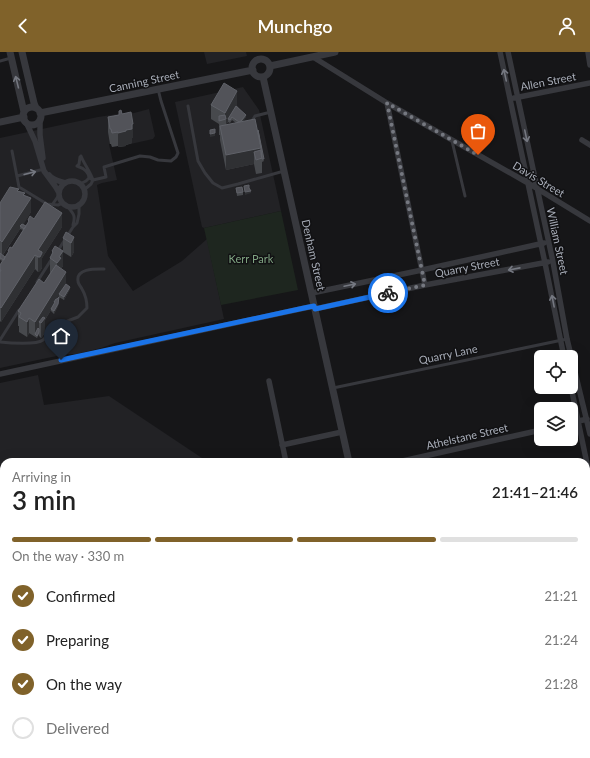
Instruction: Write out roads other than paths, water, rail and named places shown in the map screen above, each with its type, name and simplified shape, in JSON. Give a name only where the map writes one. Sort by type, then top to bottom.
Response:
[{"type":"street","points":[[257,52],[259,60]]},
{"type":"street","points":[[270,66],[334,52]]},
{"type":"street","name":"William Street","points":[[500,52],[562,350]]},
{"type":"street","name":"William Street","points":[[508,52],[567,339],[590,434]]},
{"type":"street","name":"Allen Street","points":[[588,52],[590,65]]},
{"type":"street","points":[[59,194],[60,189],[69,181],[80,184],[84,190],[84,197],[79,204],[71,207],[65,205],[61,201],[55,186],[44,170],[35,141],[24,116],[11,55],[23,54],[34,103],[39,113],[42,153],[47,172],[51,177],[65,183]]},
{"type":"street","name":"Davis Street","points":[[313,57],[387,103],[528,183],[590,221]]},
{"type":"street","points":[[259,60],[265,60],[270,66],[269,72],[263,77],[256,75],[253,70],[254,64],[259,60]]},
{"type":"street","name":"Canning Street","points":[[39,113],[253,70]]},
{"type":"street","name":"Denham Street","points":[[263,77],[348,458]]},
{"type":"street","name":"Allen Street","points":[[510,99],[590,83]]},
{"type":"street","points":[[387,103],[425,285]]},
{"type":"street","points":[[0,122],[24,116],[28,108],[34,107],[39,113]]},
{"type":"street","points":[[24,116],[28,123],[37,123],[39,113]]},
{"type":"street","points":[[582,140],[590,146]]},
{"type":"street","name":"Quarry Street","points":[[312,293],[548,243]]},
{"type":"street","name":"Quarry Street","points":[[0,374],[315,307],[552,262]]},
{"type":"street","points":[[269,381],[285,458]]},
{"type":"street","points":[[573,394],[586,458]]},
{"type":"street","points":[[579,422],[587,419]]},
{"type":"street","points":[[282,445],[342,432]]},
{"type":"street","name":"Athelstane Street","points":[[416,458],[534,432]]},
{"type":"lane","points":[[0,61],[11,55]]},
{"type":"lane","points":[[93,180],[90,171],[85,166],[80,156],[79,164],[77,166],[87,172],[89,178],[93,180],[106,177],[104,167],[140,156],[171,161],[176,157],[178,153],[161,103],[158,89]]},
{"type":"lane","points":[[188,106],[198,161],[213,183],[222,188],[284,171]]},
{"type":"lane","points":[[248,125],[255,116],[271,112]]},
{"type":"lane","points":[[452,140],[465,196]]},
{"type":"lane","points":[[12,151],[19,187],[47,204],[65,205],[73,212],[73,226]]},
{"type":"lane","points":[[17,176],[44,170]]},
{"type":"lane","points":[[80,184],[89,178]]},
{"type":"lane","points":[[84,190],[93,180]]},
{"type":"lane","points":[[52,205],[59,194]]},
{"type":"lane","points":[[37,282],[73,226],[77,223],[79,204]]},
{"type":"lane","points":[[21,308],[0,341],[12,343],[40,342],[58,324],[78,317],[87,308],[86,296],[79,285],[79,275],[81,272],[86,270],[104,269]]},
{"type":"lane","points":[[52,344],[55,333],[65,322]]},
{"type":"lane","name":"Quarry Lane","points":[[333,388],[567,339]]},
{"type":"park label","name":"Kerr Park","points":[[251,258]]}]
